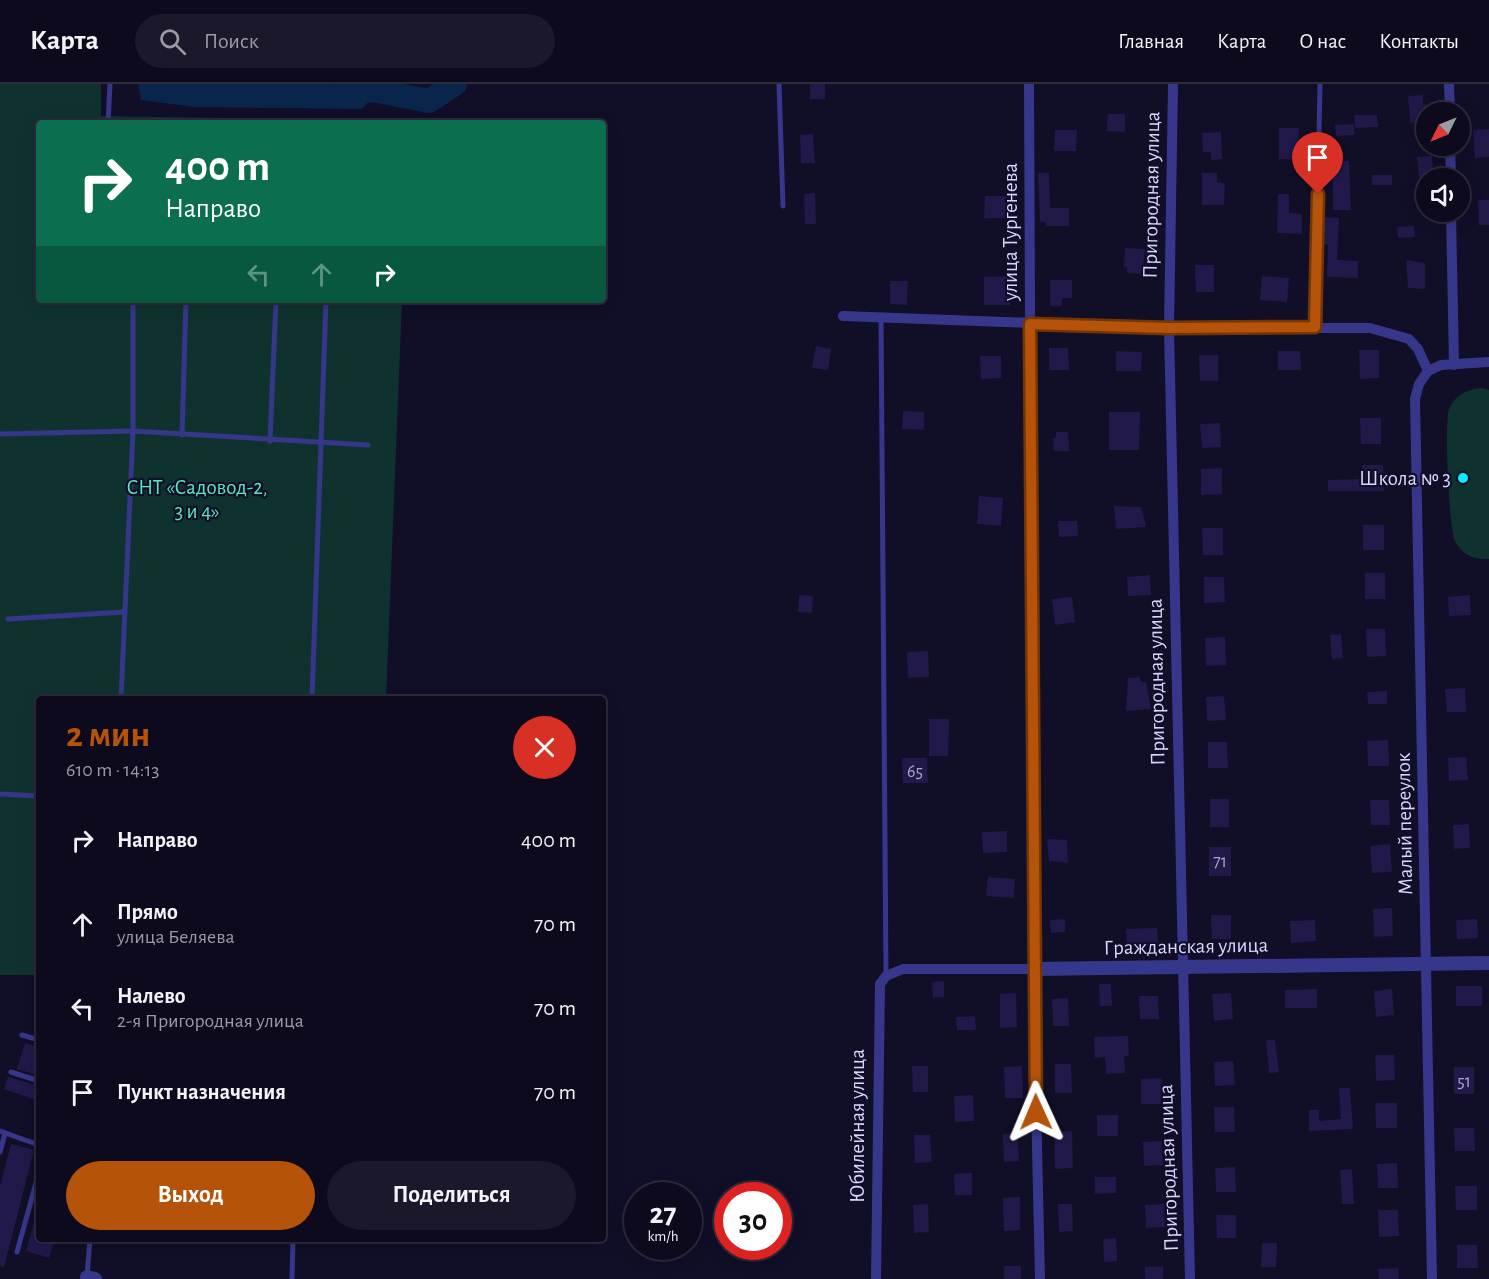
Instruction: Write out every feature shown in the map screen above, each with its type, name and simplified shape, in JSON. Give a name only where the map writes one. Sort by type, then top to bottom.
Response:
[{"type":"street","name":"улица Тургенева","points":[[1029,84],[1033,969],[1040,1279]]},
{"type":"street","name":"Пригородная улица","points":[[1173,84],[1169,328],[1190,1279]]},
{"type":"street","points":[[1449,84],[1450,102]]},
{"type":"street","points":[[1451,222],[1454,364]]},
{"type":"street","points":[[843,316],[1169,328],[1370,328],[1392,333],[1413,344],[1428,371],[1441,365],[1489,362]]},
{"type":"street","name":"Малый переулок","points":[[1428,371],[1419,384],[1415,399],[1432,1279]]},
{"type":"street","name":"Гражданская улица","points":[[886,976],[903,969],[1182,968],[1489,963]]},
{"type":"street","name":"Юбилейная улица","points":[[876,1279],[878,993],[880,984],[886,976]]},
{"type":"lane","points":[[108,120],[110,84]]},
{"type":"lane","points":[[779,84],[783,206]]},
{"type":"lane","points":[[1315,327],[1320,84]]},
{"type":"lane","points":[[121,696],[132,431],[133,303]]},
{"type":"lane","points":[[182,435],[186,303]]},
{"type":"lane","points":[[270,441],[276,303]]},
{"type":"lane","points":[[312,696],[326,303]]},
{"type":"lane","points":[[881,317],[886,976]]},
{"type":"lane","points":[[0,434],[132,431],[270,441],[368,445]]},
{"type":"lane","points":[[8,619],[125,612]]},
{"type":"lane","points":[[0,794],[36,796]]},
{"type":"lane","points":[[22,1035],[36,1039]]},
{"type":"lane","points":[[11,1072],[36,1080]]},
{"type":"lane","points":[[0,1152],[3,1132],[36,1144]]},
{"type":"lane","points":[[17,1252],[36,1183]]},
{"type":"lane","points":[[89,1278],[90,1242]]},
{"type":"lane","points":[[292,1279],[293,1242]]},
{"type":"green space","name":"СНТ «Садовод-2, 3 и 4»","points":[[0,84],[101,84],[101,116],[347,120],[36,120],[36,303],[402,303],[386,696],[36,696],[36,975],[0,975]]},
{"type":"green space","name":"Школа № 3","points":[[1482,388],[1489,390],[1489,559],[1469,556],[1455,541],[1448,475],[1449,409],[1462,394]]},
{"type":"water","points":[[138,84],[380,84],[378,91],[362,109],[194,107],[141,100]]},
{"type":"building","points":[[810,84],[825,84],[825,99],[810,99]]},
{"type":"building","points":[[1423,95],[1423,102],[1416,102],[1416,122],[1410,123],[1408,96]]},
{"type":"building","points":[[1108,114],[1125,114],[1125,132],[1107,131]]},
{"type":"building","points":[[1354,115],[1377,115],[1378,127],[1355,128]]},
{"type":"building","points":[[1354,124],[1354,135],[1336,136],[1335,125]]},
{"type":"building","points":[[1279,128],[1299,128],[1298,160],[1279,159]]},
{"type":"building","points":[[1489,129],[1489,157],[1475,158],[1473,130]]},
{"type":"building","points":[[1055,130],[1077,130],[1076,151],[1054,151]]},
{"type":"building","points":[[1221,132],[1222,159],[1211,160],[1211,152],[1203,152],[1202,133]]},
{"type":"building","points":[[813,134],[815,163],[801,163],[800,135]]},
{"type":"building","points":[[1432,156],[1433,168],[1418,168],[1417,157]]},
{"type":"building","points":[[1333,161],[1349,161],[1351,210],[1333,210]]},
{"type":"building","points":[[1038,173],[1049,173],[1050,208],[1069,208],[1069,226],[1046,226],[1046,222],[1040,222]]},
{"type":"building","points":[[1202,173],[1217,173],[1217,182],[1225,183],[1224,205],[1202,205]]},
{"type":"building","points":[[1372,175],[1392,175],[1392,185],[1372,185]]},
{"type":"building","points":[[815,193],[816,224],[805,224],[804,194]]},
{"type":"building","points":[[1278,194],[1289,194],[1289,213],[1302,214],[1302,234],[1277,233]]},
{"type":"building","points":[[985,196],[1008,196],[1008,218],[984,218]]},
{"type":"building","points":[[1478,200],[1489,200],[1489,225],[1479,225]]},
{"type":"building","points":[[1323,217],[1339,218],[1337,260],[1358,261],[1358,278],[1327,277],[1328,245],[1322,244]]},
{"type":"building","points":[[1414,226],[1415,237],[1398,238],[1397,227]]},
{"type":"building","points":[[1125,248],[1145,249],[1142,274],[1127,273],[1127,267],[1124,267]]},
{"type":"building","points":[[1406,260],[1425,263],[1425,289],[1408,288]]},
{"type":"building","points":[[1195,265],[1214,265],[1214,292],[1196,292]]},
{"type":"building","points":[[1010,276],[1010,305],[984,305],[984,277]]},
{"type":"building","points":[[1262,276],[1289,278],[1287,302],[1260,300]]},
{"type":"building","points":[[1050,280],[1072,280],[1072,298],[1062,298],[1062,306],[1050,306]]},
{"type":"building","points":[[890,281],[908,281],[907,305],[890,304]]},
{"type":"building","points":[[816,346],[831,349],[828,370],[812,368]]},
{"type":"building","points":[[1049,348],[1068,348],[1069,370],[1049,370]]},
{"type":"building","points":[[1359,350],[1379,350],[1379,378],[1360,379]]},
{"type":"building","points":[[1116,351],[1142,352],[1141,371],[1116,371]]},
{"type":"building","points":[[1278,351],[1300,351],[1301,370],[1278,370]]},
{"type":"building","points":[[1199,355],[1218,355],[1218,381],[1200,381]]},
{"type":"building","points":[[980,356],[1001,356],[1001,378],[981,379]]},
{"type":"building","points":[[903,411],[924,412],[924,430],[902,429]]},
{"type":"building","points":[[1109,412],[1140,412],[1139,450],[1109,450]]},
{"type":"building","points":[[1360,418],[1381,418],[1381,444],[1361,444]]},
{"type":"building","points":[[1220,423],[1221,447],[1202,448],[1200,424]]},
{"type":"building","points":[[1056,432],[1068,432],[1069,451],[1054,451],[1053,438],[1056,438]]},
{"type":"building","points":[[1362,465],[1383,465],[1384,491],[1328,491],[1328,480],[1362,479]]},
{"type":"building","points":[[1222,468],[1222,494],[1201,495],[1201,469]]},
{"type":"building","points":[[979,496],[1003,498],[1001,526],[977,524]]},
{"type":"building","points":[[1114,506],[1141,507],[1146,527],[1116,529]]},
{"type":"building","points":[[1058,521],[1077,521],[1078,536],[1059,537]]},
{"type":"building","points":[[1363,525],[1384,525],[1384,550],[1363,550]]},
{"type":"building","points":[[1202,528],[1223,528],[1223,555],[1203,555]]},
{"type":"building","points":[[1365,573],[1385,573],[1385,599],[1365,599]]},
{"type":"building","points":[[1150,575],[1151,595],[1128,596],[1127,577]]},
{"type":"building","points":[[1204,577],[1224,577],[1225,602],[1204,603]]},
{"type":"building","points":[[799,595],[813,596],[812,613],[798,612]]},
{"type":"building","points":[[1470,595],[1471,615],[1449,616],[1448,597]]},
{"type":"building","points":[[1072,597],[1075,622],[1055,625],[1052,599]]},
{"type":"building","points":[[1366,629],[1385,629],[1386,656],[1367,657]]},
{"type":"building","points":[[1341,634],[1343,658],[1332,659],[1330,635]]},
{"type":"building","points":[[1225,637],[1226,665],[1206,666],[1205,638]]},
{"type":"building","points":[[928,651],[929,677],[908,678],[907,652]]},
{"type":"building","points":[[1140,677],[1141,682],[1146,682],[1151,709],[1126,711],[1128,678]]},
{"type":"building","points":[[1465,688],[1466,712],[1447,712],[1445,689]]},
{"type":"building","points":[[1387,691],[1387,704],[1368,704],[1367,692]]},
{"type":"building","points":[[1224,696],[1226,720],[1207,721],[1206,697]]},
{"type":"building","points":[[929,719],[949,719],[948,756],[929,756]]},
{"type":"building","points":[[1388,740],[1389,766],[1368,766],[1367,741]]},
{"type":"building","points":[[1208,742],[1227,742],[1228,768],[1208,768]]},
{"type":"building","points":[[1466,757],[1468,780],[1449,781],[1448,758]]},
{"type":"building","points":[[902,758],[927,758],[928,783],[903,783]]},
{"type":"building","points":[[1210,799],[1229,799],[1229,827],[1210,827]]},
{"type":"building","points":[[1370,800],[1389,800],[1390,825],[1371,825]]},
{"type":"building","points":[[1469,824],[1470,848],[1454,849],[1453,825]]},
{"type":"building","points":[[1007,831],[1007,852],[983,853],[982,832]]},
{"type":"building","points":[[1047,839],[1067,840],[1068,863],[1049,861]]},
{"type":"building","points":[[1390,844],[1392,872],[1372,873],[1370,846]]},
{"type":"building","points":[[1209,847],[1231,847],[1231,876],[1209,876]]},
{"type":"building","points":[[988,877],[1015,879],[1014,898],[986,896]]},
{"type":"building","points":[[1392,908],[1393,936],[1374,937],[1373,909]]},
{"type":"building","points":[[1211,915],[1231,915],[1231,939],[1212,939]]},
{"type":"building","points":[[1065,919],[1065,932],[1051,933],[1050,920]]},
{"type":"building","points":[[1477,919],[1478,938],[1457,939],[1456,920]]},
{"type":"building","points":[[1315,920],[1316,941],[1291,943],[1290,921]]},
{"type":"building","points":[[1157,928],[1158,943],[1127,944],[1126,929]]},
{"type":"building","points":[[944,981],[944,997],[933,998],[932,982]]},
{"type":"building","points":[[1099,984],[1111,984],[1112,1006],[1100,1006]]},
{"type":"building","points":[[1456,986],[1482,986],[1482,1006],[1456,1006]]},
{"type":"building","points":[[1317,989],[1317,1008],[1285,1008],[1285,990]]},
{"type":"building","points":[[1392,989],[1394,1015],[1376,1017],[1374,991]]},
{"type":"building","points":[[1016,993],[1017,1027],[1000,1028],[1000,994]]},
{"type":"building","points":[[1231,993],[1233,1019],[1214,1021],[1212,994]]},
{"type":"building","points":[[1139,996],[1158,996],[1159,1019],[1140,1019]]},
{"type":"building","points":[[1068,998],[1069,1026],[1053,1026],[1052,999]]},
{"type":"building","points":[[975,1016],[976,1030],[957,1030],[956,1017]]},
{"type":"building","points":[[1128,1036],[1129,1056],[1124,1056],[1125,1073],[1106,1074],[1105,1057],[1095,1058],[1094,1037]]},
{"type":"building","points":[[1266,1040],[1275,1040],[1279,1072],[1269,1073]]},
{"type":"building","points":[[25,1043],[36,1046],[36,1075],[17,1069]]},
{"type":"building","points":[[1375,1055],[1394,1055],[1395,1080],[1376,1081]]},
{"type":"building","points":[[1233,1061],[1235,1085],[1215,1086],[1214,1062]]},
{"type":"building","points":[[1055,1064],[1071,1064],[1072,1093],[1055,1093]]},
{"type":"building","points":[[912,1066],[928,1066],[928,1092],[913,1092]]},
{"type":"building","points":[[1022,1066],[1023,1098],[1005,1098],[1004,1067]]},
{"type":"building","points":[[1454,1067],[1474,1067],[1474,1094],[1454,1094]]},
{"type":"building","points":[[8,1077],[36,1085],[36,1100],[4,1089]]},
{"type":"building","points":[[1161,1078],[1161,1104],[1141,1104],[1141,1079]]},
{"type":"building","points":[[1339,1088],[1350,1088],[1353,1129],[1309,1131],[1309,1110],[1319,1110],[1319,1121],[1341,1119]]},
{"type":"building","points":[[973,1095],[974,1121],[955,1122],[954,1096]]},
{"type":"building","points":[[1375,1103],[1397,1103],[1397,1128],[1376,1128]]},
{"type":"building","points":[[1214,1107],[1234,1107],[1235,1132],[1215,1132]]},
{"type":"building","points":[[1097,1115],[1118,1115],[1118,1136],[1097,1136]]},
{"type":"building","points":[[1454,1128],[1474,1128],[1475,1151],[1455,1151]]},
{"type":"building","points":[[1072,1131],[1073,1168],[1055,1169],[1054,1132]]},
{"type":"building","points":[[1017,1133],[1019,1161],[1004,1162],[1003,1134]]},
{"type":"building","points":[[914,1135],[930,1135],[932,1162],[915,1163]]},
{"type":"building","points":[[1161,1141],[1163,1165],[1144,1166],[1143,1142]]},
{"type":"building","points":[[11,1144],[34,1150],[4,1267],[0,1266],[0,1186]]},
{"type":"building","points":[[1397,1163],[1398,1188],[1378,1188],[1377,1164]]},
{"type":"building","points":[[1235,1167],[1236,1192],[1216,1192],[1215,1168]]},
{"type":"building","points":[[1352,1169],[1354,1204],[1342,1204],[1340,1170]]},
{"type":"building","points":[[972,1173],[972,1195],[955,1195],[954,1174]]},
{"type":"building","points":[[1095,1177],[1116,1177],[1116,1193],[1095,1194]]},
{"type":"building","points":[[1455,1186],[1477,1186],[1477,1210],[1456,1210]]},
{"type":"building","points":[[1020,1197],[1020,1230],[1004,1231],[1003,1198]]},
{"type":"building","points":[[928,1204],[929,1232],[914,1233],[913,1205]]},
{"type":"building","points":[[1058,1204],[1072,1204],[1073,1231],[1059,1232]]},
{"type":"building","points":[[1164,1204],[1165,1227],[1146,1228],[1145,1205]]},
{"type":"building","points":[[1378,1210],[1398,1210],[1399,1236],[1379,1237]]},
{"type":"building","points":[[1216,1215],[1236,1215],[1236,1238],[1217,1238]]},
{"type":"building","points":[[36,1216],[36,1242],[54,1242],[49,1258],[26,1251]]},
{"type":"building","points":[[1116,1238],[1117,1261],[1104,1262],[1103,1239]]},
{"type":"building","points":[[1262,1243],[1277,1243],[1276,1267],[1261,1267]]},
{"type":"building","points":[[1457,1245],[1477,1245],[1478,1268],[1457,1268]]},
{"type":"building","points":[[1004,1266],[1021,1266],[1021,1279],[1004,1279]]},
{"type":"building","points":[[1163,1266],[1163,1279],[1145,1279],[1145,1267]]},
{"type":"building","points":[[1398,1268],[1399,1279],[1379,1279],[1378,1269]]},
{"type":"waterway","points":[[347,89],[378,91],[429,101],[455,84]]},
{"type":"place","name":"Школа № 3","points":[[1463,478]]},
{"type":"route","points":[[1036,1112],[1033,969],[1030,324],[1169,328],[1315,327],[1318,194]]}]
